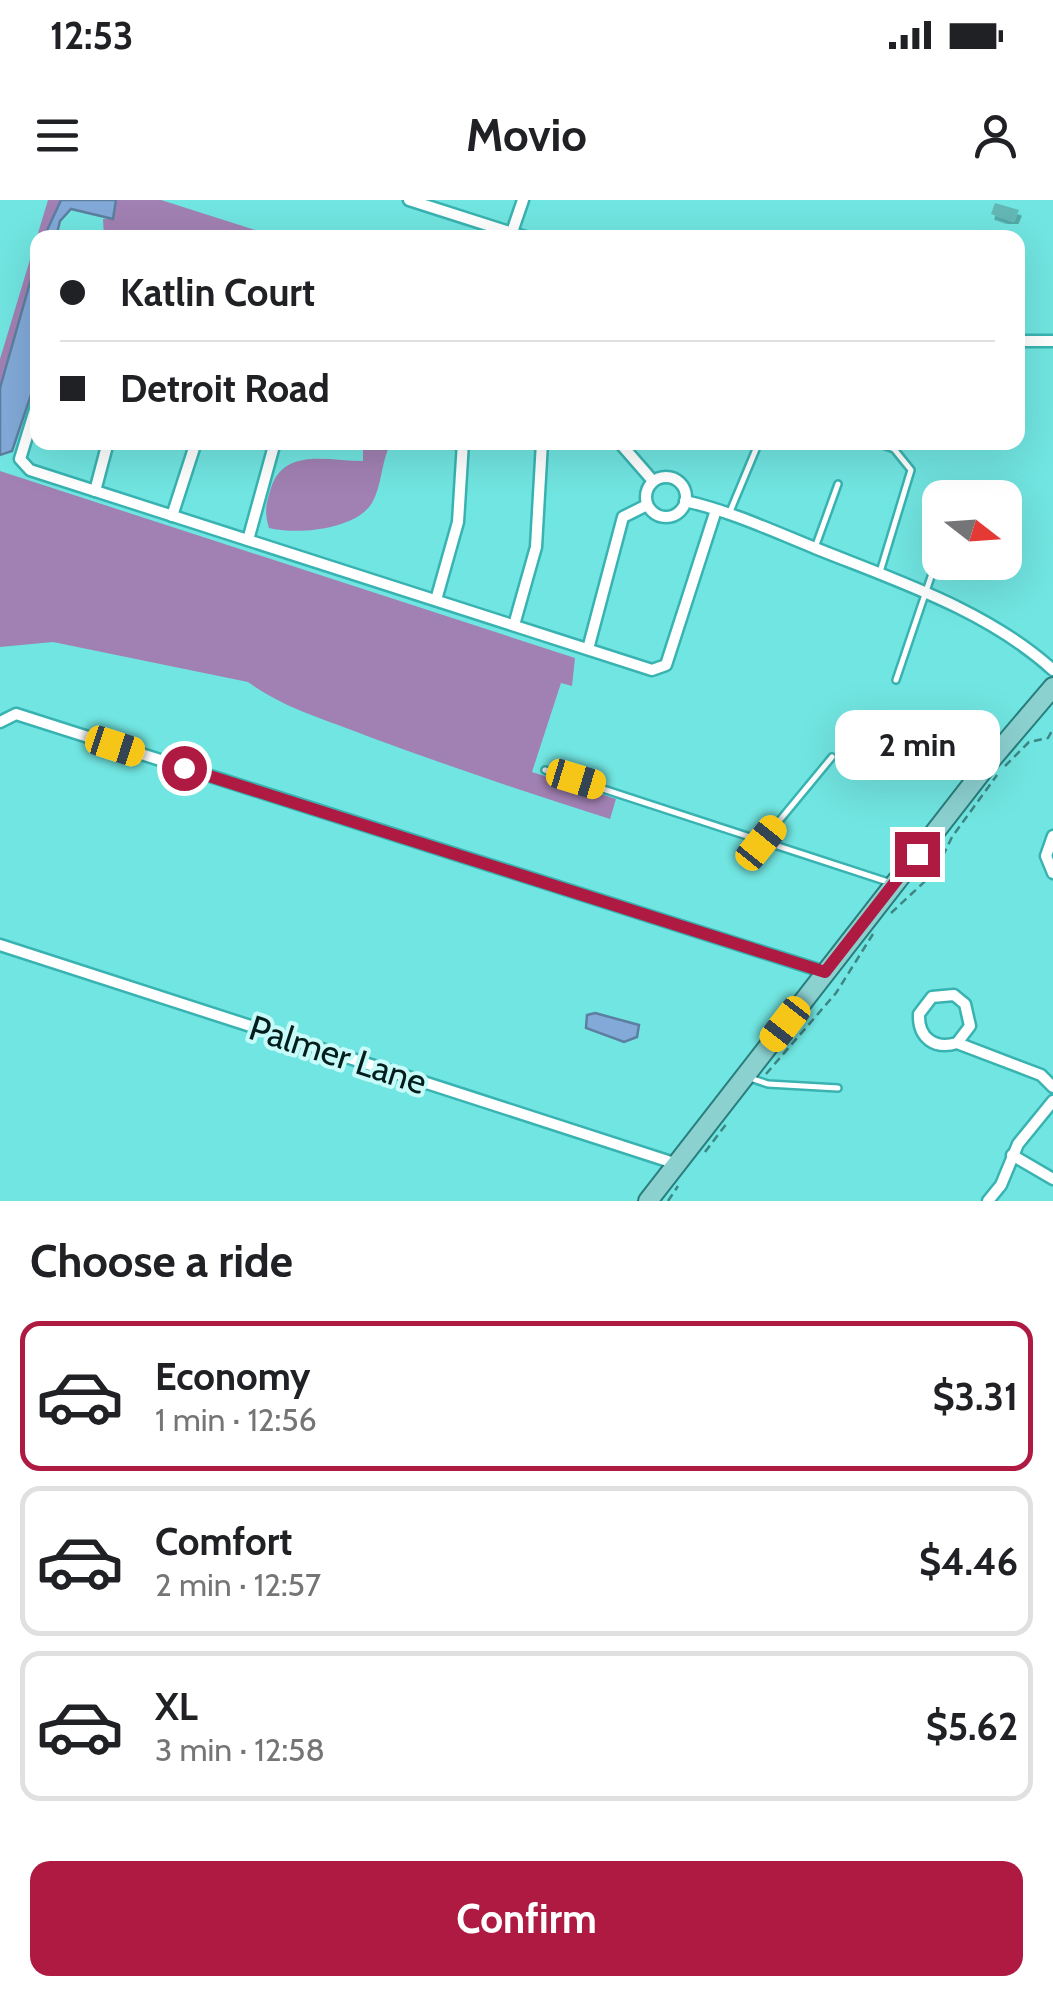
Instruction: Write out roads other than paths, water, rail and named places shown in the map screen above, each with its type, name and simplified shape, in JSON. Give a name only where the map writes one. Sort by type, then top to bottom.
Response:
[{"type":"main road","points":[[648,1201],[681,1170],[752,1078],[825,972],[1053,687]]},
{"type":"street","points":[[409,200],[506,230]]},
{"type":"street","points":[[513,230],[522,200]]},
{"type":"street","points":[[1025,342],[1053,341]]},
{"type":"street","points":[[30,426],[20,459],[30,470],[652,670],[666,665],[716,510]]},
{"type":"street","points":[[95,491],[106,450]]},
{"type":"street","points":[[172,516],[193,450]]},
{"type":"street","points":[[248,540],[273,450]]},
{"type":"street","points":[[436,600],[458,522],[462,450]]},
{"type":"street","points":[[514,626],[536,547],[542,450]]},
{"type":"street","points":[[626,450],[653,481]]},
{"type":"street","points":[[653,481],[675,479],[684,487],[686,501]]},
{"type":"street","points":[[653,481],[646,493],[655,514],[669,516],[686,501]]},
{"type":"street","points":[[686,501],[729,514],[879,574],[998,628],[1053,670]]},
{"type":"street","points":[[588,649],[623,516],[648,505]]},
{"type":"street","points":[[0,722],[16,714],[825,972]]},
{"type":"street","points":[[1053,836],[1046,856],[1053,873]]},
{"type":"street","name":"Palmer Lane","points":[[0,945],[681,1170]]},
{"type":"street","points":[[957,1043],[970,1026],[966,1004],[954,996],[932,997],[919,1014],[924,1036],[935,1044],[957,1043],[1040,1075],[1053,1087]]},
{"type":"street","points":[[988,1201],[1001,1185],[1012,1155],[1053,1101]]},
{"type":"street","points":[[1012,1155],[1053,1179]]},
{"type":"lane","points":[[729,514],[756,450]]},
{"type":"lane","points":[[879,574],[911,470],[896,450]]},
{"type":"lane","points":[[814,548],[838,484]]},
{"type":"lane","points":[[896,680],[930,580]]},
{"type":"lane","points":[[761,843],[832,756]]},
{"type":"lane","points":[[546,770],[894,884]]},
{"type":"lane","points":[[752,1078],[838,1088]]},
{"type":"water","points":[[61,200],[116,200],[113,219],[71,209],[58,230],[47,230]]},
{"type":"water","points":[[30,283],[30,398],[12,451],[0,455],[0,388]]},
{"type":"water","points":[[595,1013],[639,1025],[637,1037],[624,1042],[586,1028],[587,1015]]}]
